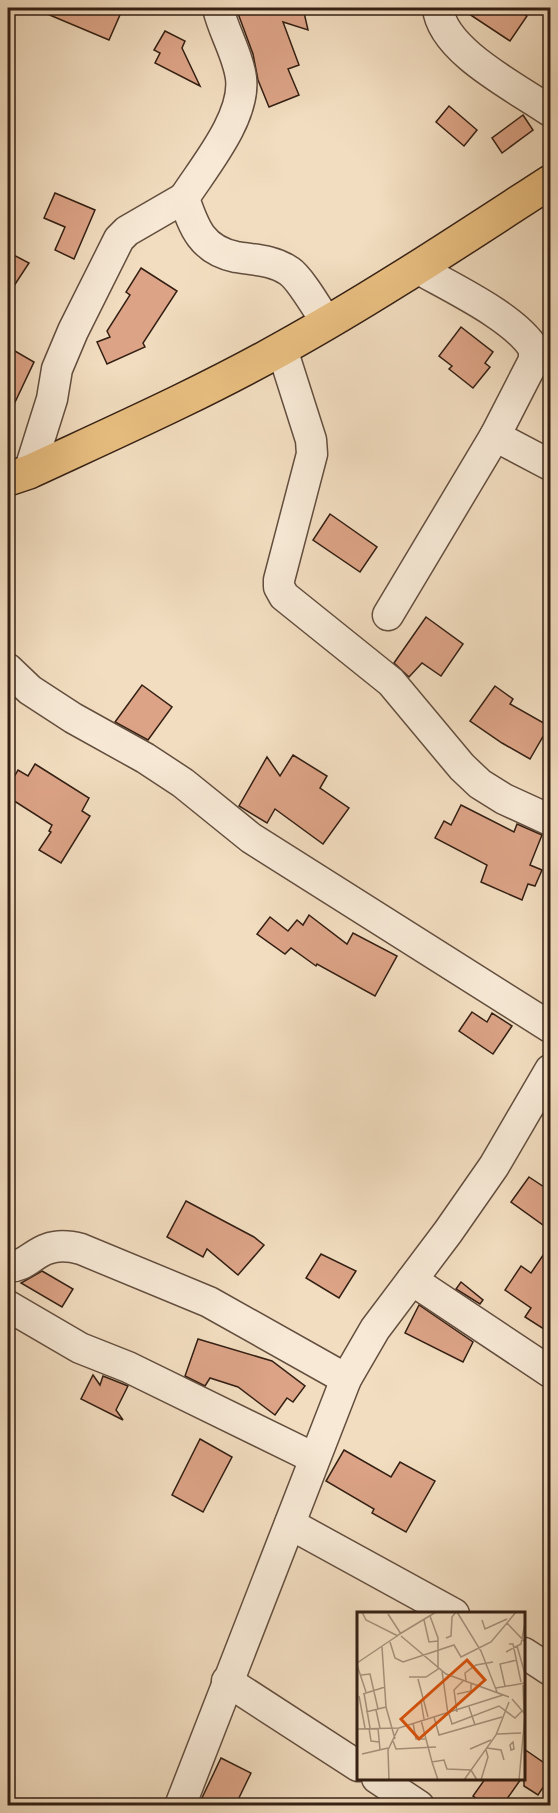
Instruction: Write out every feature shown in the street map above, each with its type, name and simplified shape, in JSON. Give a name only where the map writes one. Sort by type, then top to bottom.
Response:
[{"type":"main road","points":[[18,476],[175,405],[282,349],[417,268],[550,182]]},
{"type":"street","points":[[18,476],[52,399],[57,369],[73,331],[119,239],[127,231],[184,198],[226,136],[242,95],[242,77],[218,8]]},
{"type":"street","points":[[438,8],[447,32],[458,47],[550,111]]},
{"type":"street","points":[[184,198],[199,235],[215,250],[236,257],[267,262],[288,270],[327,323]]},
{"type":"street","points":[[388,615],[495,436],[534,360],[534,349],[520,331],[417,268]]},
{"type":"street","points":[[282,349],[311,440],[312,454],[279,580],[279,588],[284,596],[391,682],[462,767],[480,784],[504,799],[550,820]]},
{"type":"street","points":[[495,436],[550,465]]},
{"type":"street","points":[[8,669],[39,696],[183,783],[251,837],[550,1027]]},
{"type":"street","points":[[180,1806],[346,1379],[375,1329],[494,1166],[550,1070]]},
{"type":"street","points":[[8,1266],[21,1264],[47,1249],[71,1246],[81,1249],[209,1302],[346,1379]]},
{"type":"street","points":[[412,1280],[550,1372]]},
{"type":"street","points":[[8,1306],[80,1348],[128,1366],[314,1458]]},
{"type":"street","points":[[290,1524],[450,1612]]},
{"type":"street","points":[[525,1654],[550,1670]]},
{"type":"street","points":[[227,1681],[357,1765]]},
{"type":"street","points":[[379,1780],[419,1806]]},
{"type":"building","points":[[33,8],[123,8],[109,40]]},
{"type":"building","points":[[236,8],[303,8],[308,30],[283,22],[299,65],[288,69],[299,95],[269,107],[258,80],[253,54]]},
{"type":"building","points":[[460,8],[514,8],[527,16],[510,41]]},
{"type":"building","points":[[165,31],[185,41],[182,48],[200,86],[155,63],[160,53],[154,50]]},
{"type":"building","points":[[449,106],[477,130],[464,146],[436,122]]},
{"type":"building","points":[[523,115],[533,130],[502,153],[492,138]]},
{"type":"building","points":[[55,193],[95,210],[74,259],[55,250],[65,227],[44,218]]},
{"type":"building","points":[[8,252],[29,263],[8,295]]},
{"type":"building","points":[[141,268],[177,291],[143,343],[145,347],[107,364],[97,342],[110,337],[107,331],[130,295],[126,292]]},
{"type":"building","points":[[461,327],[493,352],[485,363],[490,367],[473,388],[449,369],[452,366],[439,356]]},
{"type":"building","points":[[8,347],[34,362],[8,417]]},
{"type":"building","points":[[330,514],[377,547],[360,572],[313,540]]},
{"type":"building","points":[[426,617],[463,644],[441,676],[422,663],[409,677],[394,663]]},
{"type":"building","points":[[142,685],[172,707],[148,740],[115,722]]},
{"type":"building","points":[[495,686],[513,699],[510,704],[549,726],[530,759],[470,721]]},
{"type":"building","points":[[293,755],[327,776],[320,788],[349,808],[323,844],[275,809],[267,823],[239,806],[267,757],[280,776]]},
{"type":"building","points":[[35,764],[89,798],[82,811],[90,816],[61,863],[39,850],[51,832],[49,831],[52,825],[8,797],[8,788],[18,770],[28,776]]},
{"type":"building","points":[[461,805],[514,832],[517,824],[542,835],[530,865],[542,870],[535,886],[528,884],[522,900],[481,882],[487,865],[435,838],[444,821],[451,825]]},
{"type":"building","points":[[309,915],[347,944],[353,933],[397,956],[375,996],[317,964],[316,966],[291,948],[285,954],[257,934],[270,917],[288,931],[297,920],[303,925]]},
{"type":"building","points":[[472,1012],[487,1022],[492,1013],[512,1026],[493,1054],[459,1031]]},
{"type":"building","points":[[529,1177],[550,1191],[550,1230],[511,1202]]},
{"type":"building","points":[[186,1201],[254,1237],[264,1245],[238,1275],[207,1249],[203,1257],[167,1237]]},
{"type":"building","points":[[550,1245],[550,1333],[525,1317],[531,1308],[505,1290],[521,1266],[531,1273]]},
{"type":"building","points":[[321,1254],[356,1271],[339,1298],[306,1278]]},
{"type":"building","points":[[42,1271],[73,1289],[62,1307],[21,1283]]},
{"type":"building","points":[[461,1282],[483,1300],[480,1304],[456,1289]]},
{"type":"building","points":[[419,1305],[473,1342],[463,1362],[405,1333]]},
{"type":"building","points":[[198,1339],[272,1361],[305,1386],[293,1402],[287,1398],[275,1415],[238,1387],[210,1378],[205,1386],[185,1376]]},
{"type":"building","points":[[93,1375],[100,1385],[103,1376],[128,1386],[116,1410],[123,1420],[81,1399]]},
{"type":"building","points":[[200,1439],[232,1457],[203,1512],[172,1495]]},
{"type":"building","points":[[344,1450],[391,1477],[400,1462],[435,1481],[406,1532],[372,1513],[374,1509],[326,1481]]},
{"type":"building","points":[[525,1750],[550,1767],[550,1777],[538,1795],[524,1786]]},
{"type":"building","points":[[221,1758],[251,1773],[235,1806],[212,1806],[201,1800]]},
{"type":"building","points":[[484,1780],[520,1780],[502,1806],[486,1806],[473,1796]]}]
